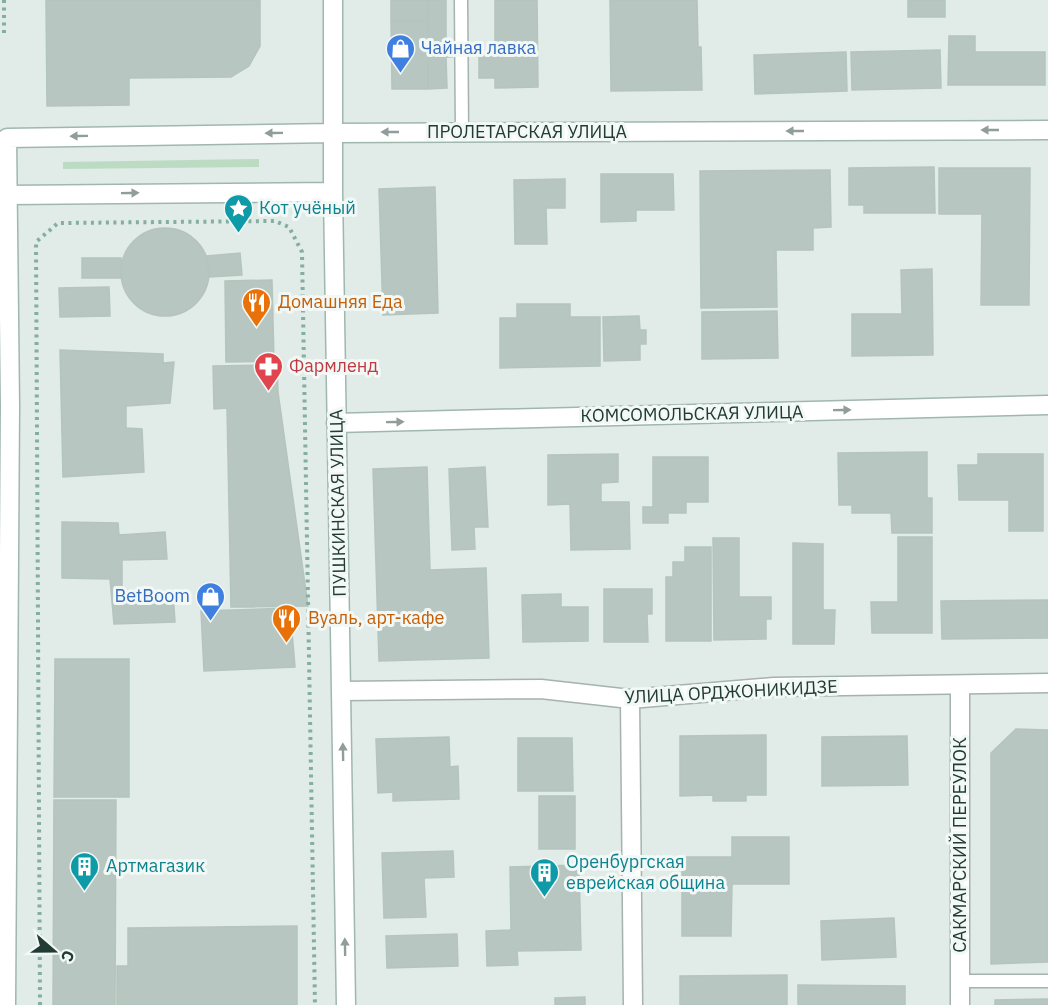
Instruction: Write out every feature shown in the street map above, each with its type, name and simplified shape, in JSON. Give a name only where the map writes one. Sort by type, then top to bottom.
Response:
[{"type":"main road","name":"ПУШКИНСКАЯ УЛИЦА","points":[[333,0],[333,192],[346,1005]]},
{"type":"main road","name":"ПРОЛЕТАРСКАЯ УЛИЦА","points":[[9,195],[7,138],[333,132],[1048,130]]},
{"type":"main road","points":[[6,1005],[9,195],[333,192]]},
{"type":"main road","name":"КОМСОМОЛЬСКАЯ УЛИЦА","points":[[336,423],[1048,405]]},
{"type":"main road","name":"УЛИЦА ОРДЖОНИКИДЗЕ","points":[[342,691],[541,689],[630,699],[774,687],[1048,682]]},
{"type":"main road","name":"САКМАРСКИЙ ПЕРЕУЛОК","points":[[960,685],[960,1005]]},
{"type":"main road","points":[[630,699],[633,1005]]},
{"type":"lane","points":[[461,0],[462,132]]},
{"type":"lane","points":[[960,981],[1048,981]]},
{"type":"path","points":[[4,0],[4,36]]},
{"type":"path","points":[[40,1005],[36,242],[58,223],[263,221],[275,221],[289,228],[302,252],[315,1005]]},
{"type":"green space","points":[[259,159],[259,167],[63,169],[63,162]]},
{"type":"building","points":[[46,0],[260,0],[260,46],[249,66],[231,77],[129,78],[129,105],[47,106]]},
{"type":"building","points":[[391,0],[428,0],[427,21],[391,21]]},
{"type":"building","points":[[428,0],[446,0],[446,42],[428,42]]},
{"type":"building","points":[[495,0],[537,0],[538,87],[495,88],[495,78],[479,78],[479,54],[495,54]]},
{"type":"building","points":[[610,0],[697,0],[702,90],[611,91]]},
{"type":"building","points":[[908,0],[945,0],[945,17],[908,17]]},
{"type":"building","points":[[391,21],[427,21],[428,42],[452,42],[452,57],[428,57],[428,89],[392,89]]},
{"type":"building","points":[[949,36],[975,36],[975,52],[1045,52],[1045,85],[948,85]]},
{"type":"building","points":[[940,50],[941,88],[852,90],[851,52]]},
{"type":"building","points":[[846,52],[847,91],[755,94],[754,55]]},
{"type":"building","points":[[428,57],[446,57],[447,88],[428,89]]},
{"type":"building","points":[[934,167],[935,213],[864,213],[864,205],[849,205],[849,168]]},
{"type":"building","points":[[939,168],[1030,168],[1029,305],[981,305],[982,214],[939,214]]},
{"type":"building","points":[[830,170],[831,227],[813,228],[813,250],[776,250],[777,307],[701,308],[700,171]]},
{"type":"building","points":[[601,174],[673,174],[674,210],[636,210],[636,221],[601,222]]},
{"type":"building","points":[[565,179],[565,208],[546,208],[547,244],[515,244],[514,180]]},
{"type":"building","points":[[435,187],[438,313],[383,315],[379,189]]},
{"type":"building","points":[[165,228],[190,235],[202,247],[209,272],[202,297],[190,309],[165,316],[140,309],[128,297],[121,272],[128,247],[140,235]]},
{"type":"building","points":[[240,253],[242,275],[209,277],[207,256]]},
{"type":"building","points":[[82,258],[121,258],[121,278],[82,278]]},
{"type":"building","points":[[932,269],[933,355],[852,356],[852,314],[902,314],[901,270]]},
{"type":"building","points":[[272,280],[274,361],[226,362],[225,281]]},
{"type":"building","points":[[109,287],[110,316],[60,317],[59,288]]},
{"type":"building","points":[[517,304],[570,304],[570,317],[600,317],[600,366],[500,368],[500,318],[517,318]]},
{"type":"building","points":[[777,311],[778,358],[702,359],[702,312]]},
{"type":"building","points":[[639,316],[640,330],[646,330],[646,344],[640,344],[640,360],[604,361],[603,317]]},
{"type":"building","points":[[60,350],[163,354],[163,363],[174,362],[170,403],[126,406],[126,428],[142,429],[144,472],[63,477]]},
{"type":"building","points":[[277,365],[278,392],[308,606],[231,607],[227,408],[214,409],[213,366]]},
{"type":"building","points":[[927,452],[927,498],[932,498],[932,533],[892,533],[891,513],[852,513],[852,505],[839,505],[838,453]]},
{"type":"building","points":[[618,454],[618,482],[601,483],[601,502],[629,502],[630,549],[571,550],[570,504],[548,505],[548,455]]},
{"type":"building","points":[[978,454],[1043,454],[1043,531],[1009,531],[1009,500],[959,500],[958,465],[978,465]]},
{"type":"building","points":[[653,457],[708,457],[708,502],[686,502],[686,513],[668,513],[668,523],[643,523],[643,507],[653,507]]},
{"type":"building","points":[[427,467],[430,570],[486,568],[489,658],[379,661],[373,469]]},
{"type":"building","points":[[485,467],[488,527],[474,527],[475,549],[452,550],[449,469]]},
{"type":"building","points":[[62,522],[118,523],[119,535],[165,532],[167,559],[122,560],[122,590],[173,593],[175,622],[114,624],[110,579],[62,578]]},
{"type":"building","points":[[898,537],[932,537],[932,633],[872,633],[871,602],[898,602]]},
{"type":"building","points":[[713,538],[739,538],[739,597],[771,597],[771,619],[766,619],[766,639],[714,640]]},
{"type":"building","points":[[793,543],[823,544],[823,610],[835,610],[834,644],[793,644]]},
{"type":"building","points":[[685,547],[711,547],[711,641],[666,641],[666,577],[673,577],[673,562],[685,562]]},
{"type":"building","points":[[604,589],[652,589],[652,614],[647,614],[648,642],[604,642]]},
{"type":"building","points":[[561,594],[561,607],[588,607],[588,641],[523,642],[522,595]]},
{"type":"building","points":[[1048,600],[1048,638],[942,639],[941,601]]},
{"type":"building","points":[[290,608],[295,667],[204,671],[201,611]]},
{"type":"building","points":[[55,659],[129,659],[129,797],[54,797]]},
{"type":"building","points":[[1016,729],[1048,730],[1048,962],[991,964],[991,753]]},
{"type":"building","points":[[766,735],[766,795],[746,795],[746,801],[713,801],[713,795],[680,796],[680,736]]},
{"type":"building","points":[[907,736],[908,785],[822,786],[822,737]]},
{"type":"building","points":[[449,737],[450,767],[458,766],[459,799],[393,801],[393,792],[378,793],[376,739]]},
{"type":"building","points":[[518,738],[572,738],[573,791],[518,791]]},
{"type":"building","points":[[539,796],[575,796],[575,849],[539,849]]},
{"type":"building","name":"Артмагазик","points":[[54,800],[116,800],[115,1005],[53,1005]]},
{"type":"building","points":[[732,837],[789,837],[789,884],[732,884],[731,936],[682,936],[682,857],[732,857]]},
{"type":"building","points":[[453,851],[454,877],[424,878],[426,917],[384,918],[382,853]]},
{"type":"building","name":"Оренбургская еврейская община","points":[[579,865],[581,950],[517,951],[518,965],[487,966],[486,931],[511,930],[510,867]]},
{"type":"building","points":[[894,918],[896,957],[822,960],[821,921]]},
{"type":"building","points":[[297,926],[297,1005],[117,1005],[117,966],[128,966],[128,928]]},
{"type":"building","points":[[457,934],[458,966],[387,968],[386,936]]},
{"type":"building","points":[[787,975],[787,1005],[680,1005],[680,976]]},
{"type":"building","points":[[798,985],[905,986],[905,1005],[798,1005]]},
{"type":"building","points":[[585,997],[585,1005],[555,1005],[555,998]]},
{"type":"building","points":[[1048,999],[1048,1005],[995,1005],[995,1000]]},
{"type":"place","name":"Чайная лавка","points":[[400,74]]},
{"type":"place","name":"Кот учёный","points":[[238,234]]},
{"type":"place","name":"Домашняя Еда","points":[[257,328]]},
{"type":"place","name":"Фармленд","points":[[268,392]]},
{"type":"place","name":"BetBoom","points":[[211,622]]},
{"type":"place","name":"Вуаль, арт-кафе","points":[[287,644]]},
{"type":"place","name":"Артмагазик","points":[[85,892]]},
{"type":"place","name":"Оренбургская еврейская община","points":[[545,898]]}]
